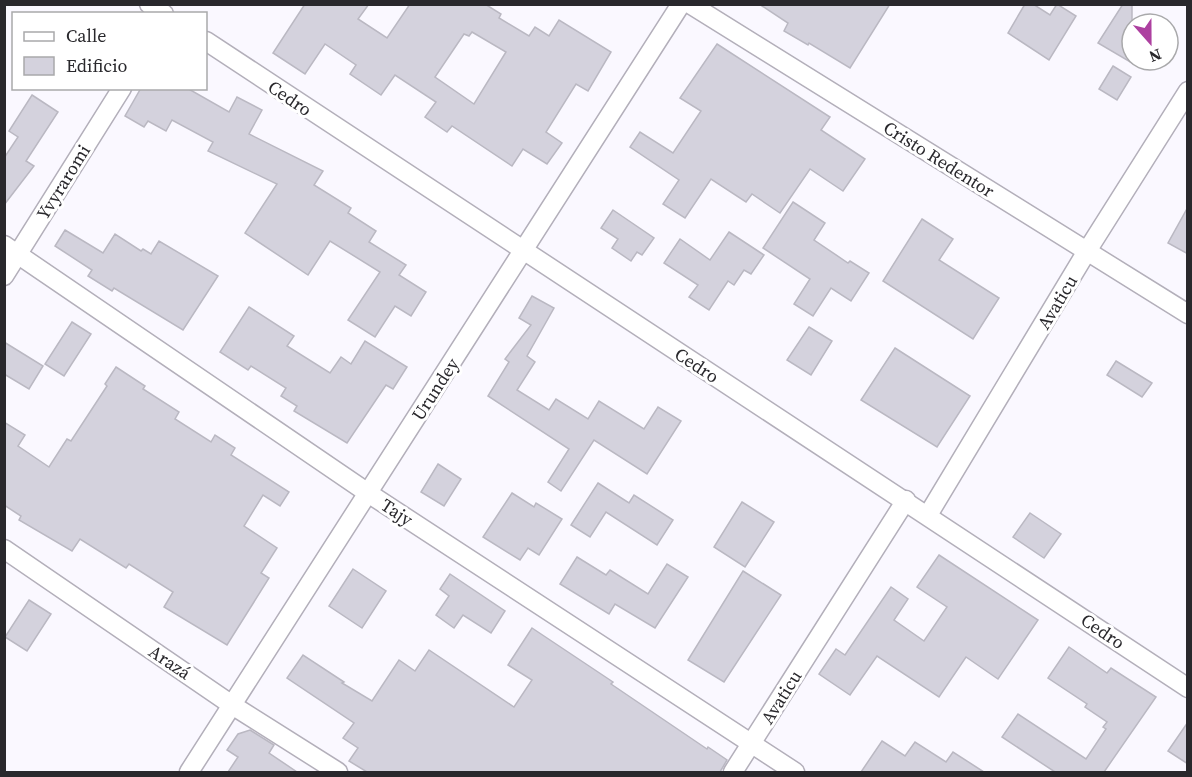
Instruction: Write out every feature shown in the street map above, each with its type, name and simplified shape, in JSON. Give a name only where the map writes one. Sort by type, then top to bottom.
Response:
[{"type":"street","name":"Urundey","points":[[189,772],[681,4]]},
{"type":"street","name":"Cristo Redentor","points":[[690,4],[1188,314]]},
{"type":"street","name":"Cedro","points":[[207,42],[522,252],[906,500],[1188,688]]},
{"type":"street","name":"Yvyraromi","points":[[4,276],[11,250],[121,90]]},
{"type":"street","name":"Avaticu","points":[[928,515],[1087,251],[1188,91]]},
{"type":"street","name":"Tajy","points":[[11,250],[368,494],[795,772]]},
{"type":"street","name":"Avaticu","points":[[734,772],[906,500]]},
{"type":"street","name":"Arazá","points":[[4,549],[232,705],[338,772]]},
{"type":"building","points":[[305,4],[369,4],[358,19],[387,38],[410,4],[485,4],[501,14],[499,18],[529,36],[535,27],[549,36],[559,20],[611,52],[588,91],[576,84],[546,132],[562,143],[547,164],[523,149],[512,166],[452,126],[447,132],[425,117],[436,102],[395,75],[381,95],[350,74],[356,65],[325,44],[305,74],[273,53]],"holes":[[[472,32],[506,52],[474,104],[435,77],[464,34],[469,36]]]},
{"type":"building","points":[[759,4],[890,4],[850,68],[784,31],[788,23]]},
{"type":"building","points":[[1025,4],[1033,4],[1050,15],[1057,4],[1076,16],[1049,60],[1008,33]]},
{"type":"building","points":[[1123,4],[1132,4],[1132,12],[1120,12],[1120,56],[1098,43]]},
{"type":"building","points":[[717,44],[830,117],[821,130],[865,159],[843,191],[810,169],[780,213],[752,194],[746,202],[711,179],[685,218],[663,204],[679,180],[630,147],[640,132],[673,153],[701,111],[680,98]]},
{"type":"building","points":[[1113,66],[1131,77],[1117,100],[1099,89]]},
{"type":"building","points":[[140,90],[190,90],[229,112],[237,97],[262,110],[249,134],[323,171],[314,185],[351,208],[348,213],[376,231],[369,242],[406,265],[399,275],[426,292],[411,316],[395,306],[375,337],[348,320],[380,272],[330,241],[308,275],[245,233],[277,184],[208,151],[213,142],[172,120],[166,131],[148,121],[144,127],[125,116]]},
{"type":"building","points":[[32,95],[58,112],[26,161],[34,166],[4,205],[4,158],[18,137],[9,131]]},
{"type":"building","points":[[793,202],[825,223],[814,240],[848,263],[850,261],[869,273],[851,301],[831,288],[813,316],[794,304],[810,279],[763,248]]},
{"type":"building","points":[[1188,207],[1188,254],[1168,243]]},
{"type":"building","points":[[613,210],[654,238],[642,255],[637,252],[631,261],[612,248],[618,239],[601,228]]},
{"type":"building","points":[[922,219],[953,239],[939,260],[999,298],[973,339],[883,281]]},
{"type":"building","points":[[65,230],[103,253],[115,234],[141,251],[143,249],[151,254],[159,241],[218,276],[183,330],[114,288],[112,291],[88,276],[92,270],[55,246]]},
{"type":"building","points":[[729,232],[764,255],[751,274],[744,270],[734,285],[728,281],[709,310],[689,297],[698,285],[664,263],[680,239],[710,260]]},
{"type":"building","points":[[532,296],[554,308],[527,356],[535,362],[517,390],[549,410],[556,399],[588,419],[599,401],[644,429],[658,407],[681,421],[647,474],[594,440],[561,491],[548,482],[569,449],[488,396],[509,362],[505,359],[531,325],[519,318]]},
{"type":"building","points":[[249,307],[294,336],[287,346],[330,373],[341,357],[351,364],[365,341],[407,367],[393,389],[386,385],[347,443],[294,411],[297,406],[281,396],[286,388],[251,366],[248,370],[220,352]]},
{"type":"building","points":[[72,322],[91,334],[64,376],[45,364]]},
{"type":"building","points":[[809,327],[832,341],[811,375],[787,360]]},
{"type":"building","points":[[4,342],[43,366],[29,389],[4,374]]},
{"type":"building","points":[[895,348],[970,396],[937,447],[861,400]]},
{"type":"building","points":[[1116,361],[1152,383],[1142,397],[1107,375]]},
{"type":"building","points":[[116,367],[145,386],[143,389],[179,412],[175,419],[211,442],[215,435],[235,448],[231,455],[289,492],[280,506],[263,495],[244,526],[277,548],[261,573],[269,578],[227,645],[164,607],[173,592],[129,564],[126,568],[80,539],[72,551],[19,520],[21,516],[4,505],[4,422],[25,435],[18,446],[49,467],[67,439],[71,441],[107,386],[105,384]]},
{"type":"building","points":[[438,464],[461,479],[444,506],[421,492]]},
{"type":"building","points":[[598,483],[629,503],[634,495],[673,520],[657,545],[606,512],[590,537],[571,525]]},
{"type":"building","points":[[512,493],[534,507],[536,503],[562,519],[539,555],[528,548],[520,560],[483,537]]},
{"type":"building","points":[[742,502],[774,522],[745,567],[714,547]]},
{"type":"building","points":[[1030,513],[1061,534],[1044,558],[1013,537]]},
{"type":"building","points":[[939,555],[1038,620],[998,679],[966,657],[939,697],[877,656],[850,695],[819,674],[836,649],[845,655],[891,587],[908,599],[894,620],[924,641],[947,607],[917,587]]},
{"type":"building","points":[[577,557],[606,575],[610,570],[648,594],[667,564],[688,577],[655,628],[615,604],[609,614],[560,584]]},
{"type":"building","points":[[353,569],[386,591],[362,628],[329,606]]},
{"type":"building","points":[[743,571],[781,595],[724,682],[688,660]]},
{"type":"building","points":[[450,574],[505,611],[491,633],[463,615],[454,628],[436,615],[449,596],[440,589]]},
{"type":"building","points":[[29,600],[51,614],[27,651],[5,637]]},
{"type":"building","points":[[532,628],[707,749],[708,747],[727,760],[720,772],[367,772],[349,761],[358,748],[343,738],[354,723],[287,678],[303,655],[372,701],[399,660],[415,671],[429,650],[514,707],[532,680],[508,665]]},
{"type":"building","points":[[1069,647],[1107,673],[1111,668],[1156,697],[1104,772],[1055,772],[1002,737],[1018,714],[1086,759],[1106,729],[1103,727],[1107,722],[1085,707],[1087,704],[1048,678]]},
{"type":"building","points":[[1188,722],[1188,764],[1168,751]]},
{"type":"building","points":[[250,730],[274,745],[269,753],[297,772],[228,772],[238,757],[227,750],[238,734]]},
{"type":"building","points":[[882,741],[905,756],[915,742],[946,762],[953,752],[984,772],[861,772]]}]
